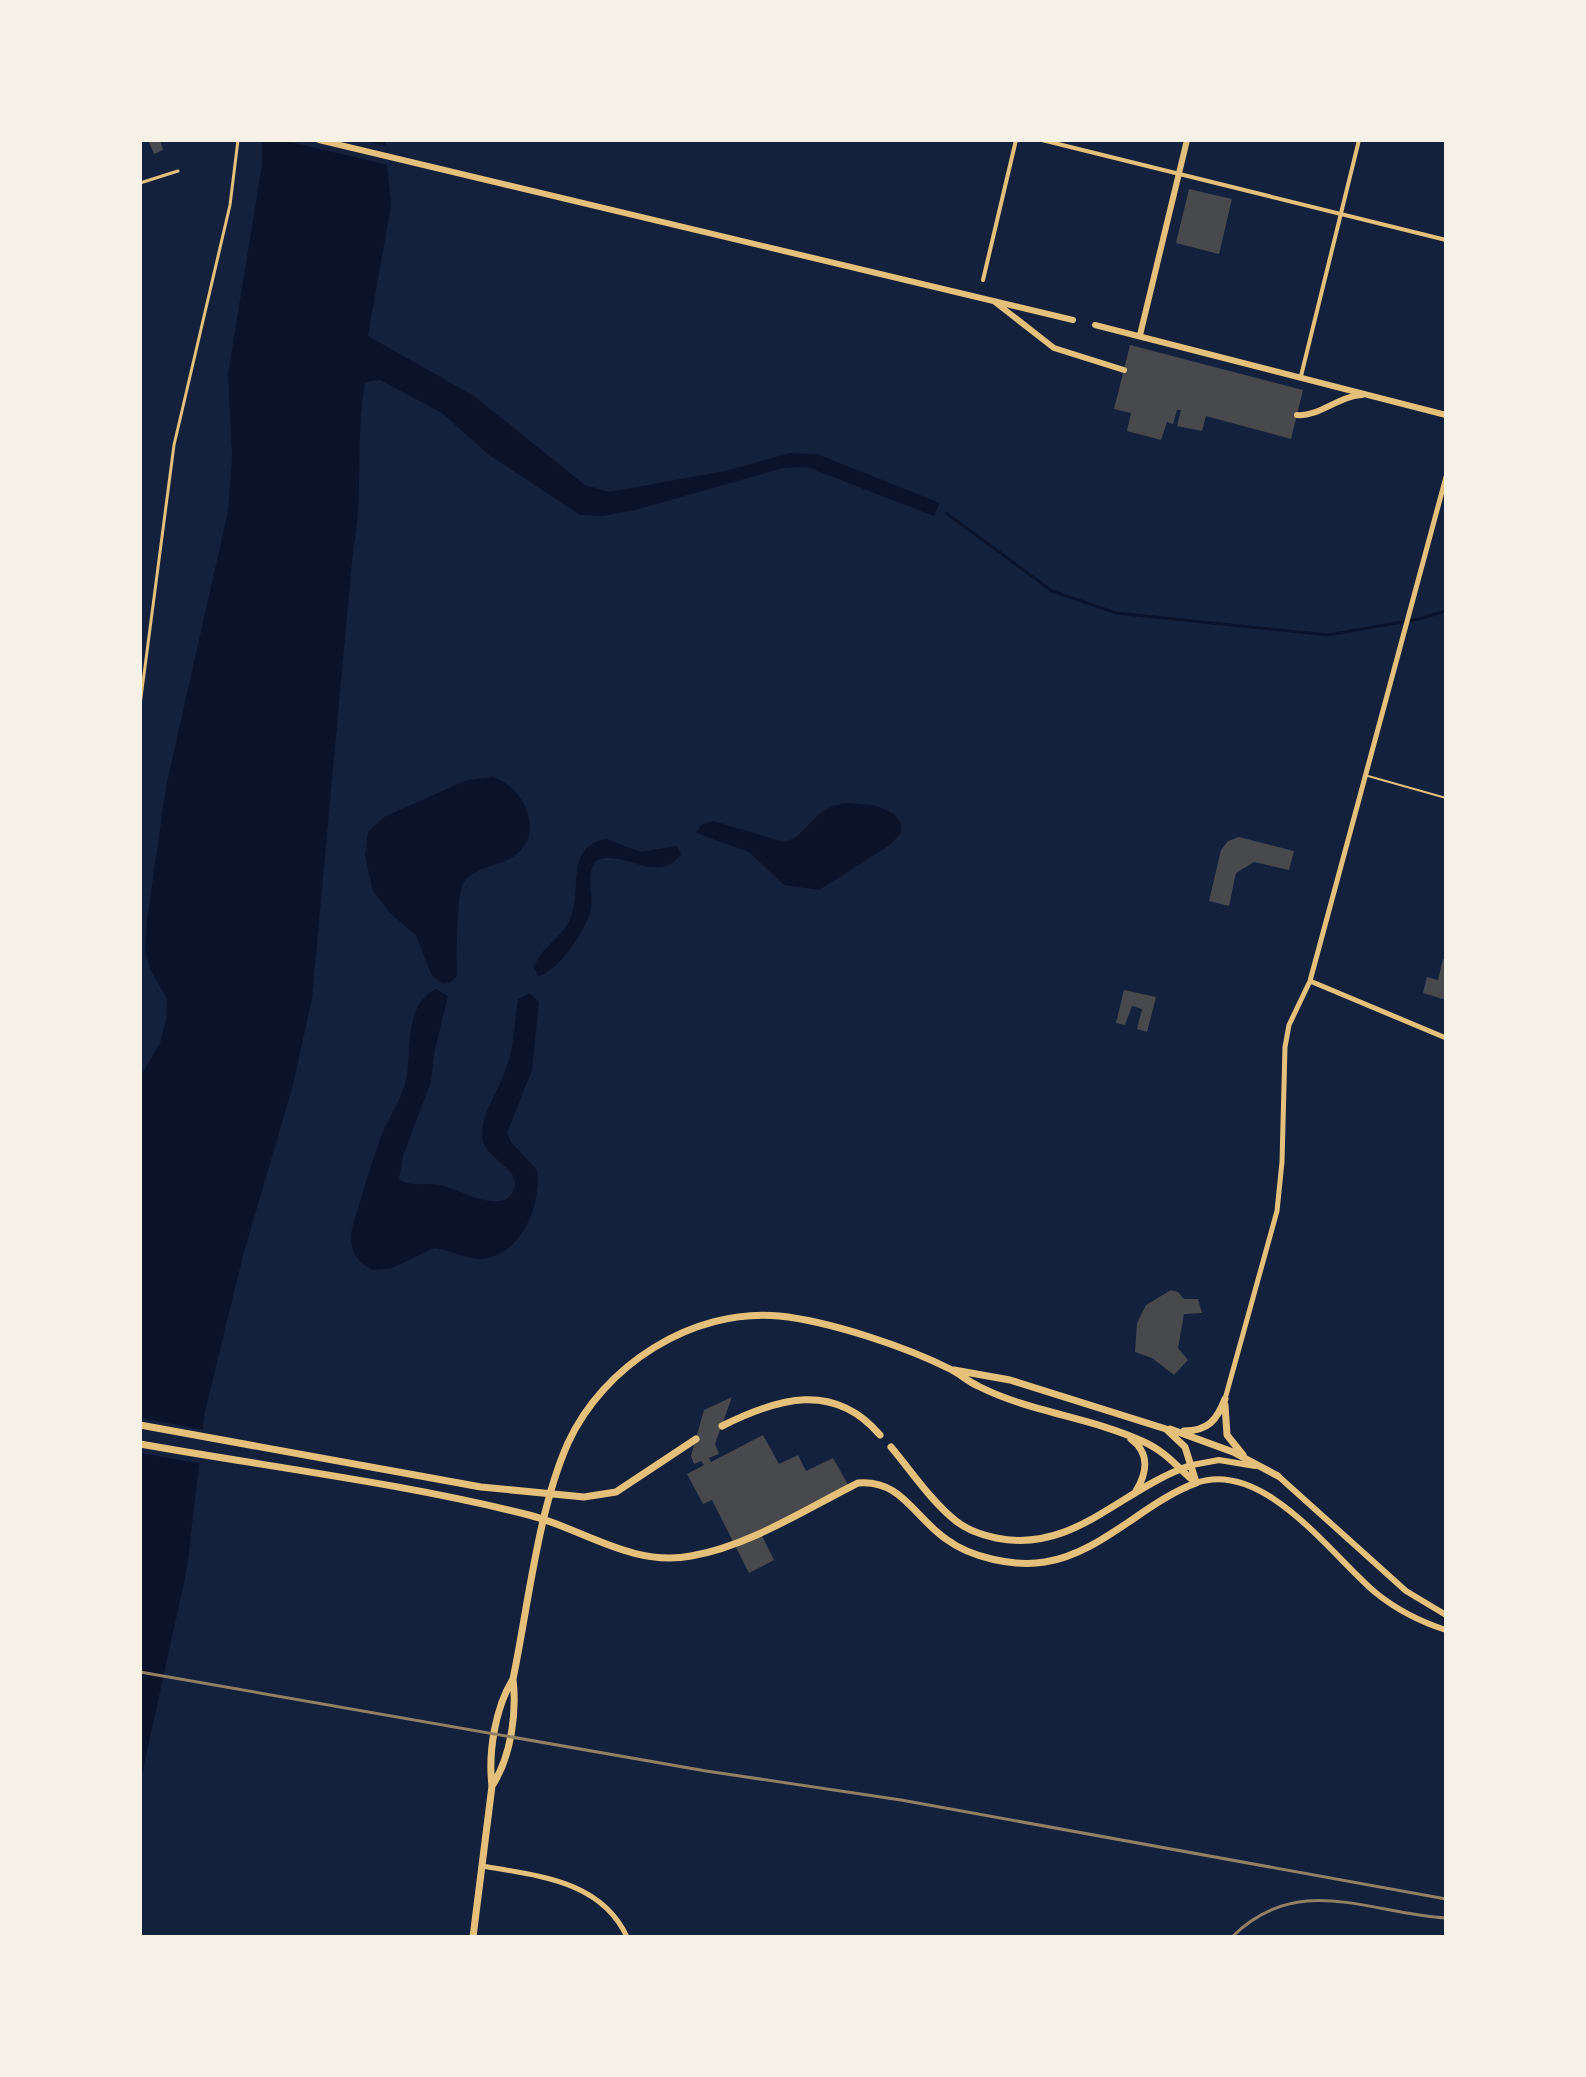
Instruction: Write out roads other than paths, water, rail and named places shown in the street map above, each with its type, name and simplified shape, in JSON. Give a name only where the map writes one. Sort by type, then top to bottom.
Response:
[{"type":"highway","points":[[492,1786],[503,1770],[516,1701],[513,1679],[548,1509],[568,1443],[601,1392],[648,1351],[678,1335],[714,1323],[778,1316],[853,1332],[952,1370],[976,1386],[1034,1410],[1126,1436],[1163,1453],[1196,1483]]},
{"type":"highway","points":[[952,1370],[978,1371],[1176,1431],[1245,1458],[1278,1476]]},
{"type":"highway","points":[[1176,1431],[1206,1428],[1219,1416],[1225,1399]]},
{"type":"highway","points":[[1225,1399],[1227,1434],[1245,1458]]},
{"type":"highway","points":[[722,1426],[770,1405],[821,1400],[845,1405],[863,1415],[880,1435]]},
{"type":"highway","points":[[140,1425],[481,1487],[584,1497],[616,1492],[696,1439]]},
{"type":"highway","points":[[1157,1425],[1180,1442],[1192,1465],[1196,1483]]},
{"type":"highway","points":[[1126,1436],[1137,1444],[1146,1462],[1143,1480],[1135,1493]]},
{"type":"highway","points":[[140,1444],[476,1503],[578,1529],[605,1545],[635,1554],[691,1557],[750,1537],[858,1483],[876,1481],[890,1486],[947,1541],[962,1548],[1023,1563],[1054,1560],[1090,1545],[1168,1496],[1196,1483]]},
{"type":"highway","points":[[891,1447],[944,1510],[971,1530],[1008,1540],[1045,1540],[1192,1465]]},
{"type":"highway","points":[[962,1548],[971,1530]]},
{"type":"highway","points":[[473,1937],[492,1786],[490,1768],[502,1697],[513,1679]]},
{"type":"main road","points":[[319,140],[1073,320]]},
{"type":"main road","points":[[1140,335],[1187,140]]},
{"type":"main road","points":[[991,300],[1054,348],[1124,370]]},
{"type":"main road","points":[[1095,325],[1446,415]]},
{"type":"main road","points":[[1297,415],[1308,415],[1344,397],[1369,395]]},
{"type":"main road","points":[[1192,1465],[1219,1460],[1240,1462],[1278,1476],[1406,1591],[1446,1615]]},
{"type":"main road","points":[[1196,1483],[1206,1479],[1239,1482],[1267,1494],[1376,1593],[1410,1615],[1446,1630]]},
{"type":"street","points":[[140,705],[174,445],[230,205],[238,140]]},
{"type":"street","points":[[983,280],[1016,140]]},
{"type":"street","points":[[1042,140],[1446,240]]},
{"type":"street","points":[[1301,376],[1359,140]]},
{"type":"street","points":[[140,183],[178,171]]},
{"type":"street","points":[[1225,1399],[1277,1211],[1282,1162],[1285,1047],[1289,1025],[1310,981],[1368,776],[1446,477]]},
{"type":"street","points":[[1310,981],[1446,1038]]},
{"type":"street","points":[[483,1866],[580,1888],[600,1902],[622,1925],[627,1937]]},
{"type":"lane","points":[[1368,776],[1446,798]]},
{"type":"water","points":[[262,140],[385,140],[391,205],[368,336],[474,396],[585,485],[609,492],[725,471],[790,453],[817,454],[940,503],[934,516],[807,467],[783,468],[635,510],[603,516],[580,515],[489,455],[442,413],[380,380],[365,382],[360,424],[358,508],[312,998],[293,1085],[244,1252],[205,1411],[187,1569],[140,1783],[140,1077],[160,1043],[167,999],[150,969],[145,950],[147,920],[166,787],[228,511],[232,459],[228,374],[262,165]]},
{"type":"water","points":[[493,777],[519,796],[529,816],[529,836],[524,846],[510,859],[476,872],[463,884],[458,913],[457,976],[451,982],[442,983],[432,976],[416,935],[390,913],[373,891],[365,856],[368,832],[384,817],[467,780]]},
{"type":"water","points":[[848,803],[874,805],[893,813],[901,823],[901,833],[890,845],[819,890],[784,885],[749,852],[696,833],[701,825],[713,821],[784,842],[800,834],[826,810]]},
{"type":"water","points":[[606,839],[641,852],[677,846],[681,854],[662,867],[618,859],[597,860],[591,871],[592,902],[584,927],[554,967],[538,976],[534,967],[537,960],[571,917],[580,859],[593,843]]},
{"type":"water","points":[[436,989],[448,996],[434,1054],[431,1082],[403,1156],[399,1179],[414,1184],[441,1185],[490,1201],[508,1198],[514,1190],[513,1176],[488,1151],[482,1135],[485,1118],[509,1058],[518,999],[530,993],[539,1002],[532,1070],[507,1133],[511,1142],[537,1170],[536,1197],[519,1238],[497,1255],[477,1259],[434,1248],[392,1268],[373,1270],[354,1253],[352,1228],[378,1146],[405,1084],[413,1018],[425,996]]},
{"type":"waterway","points":[[946,513],[1052,591],[1116,613],[1328,635],[1419,619],[1446,611]]},
{"type":"railway","points":[[140,1672],[706,1771],[901,1800],[1446,1899]]},
{"type":"railway","points":[[1232,1937],[1257,1917],[1283,1906],[1309,1901],[1336,1901],[1446,1918]]}]
